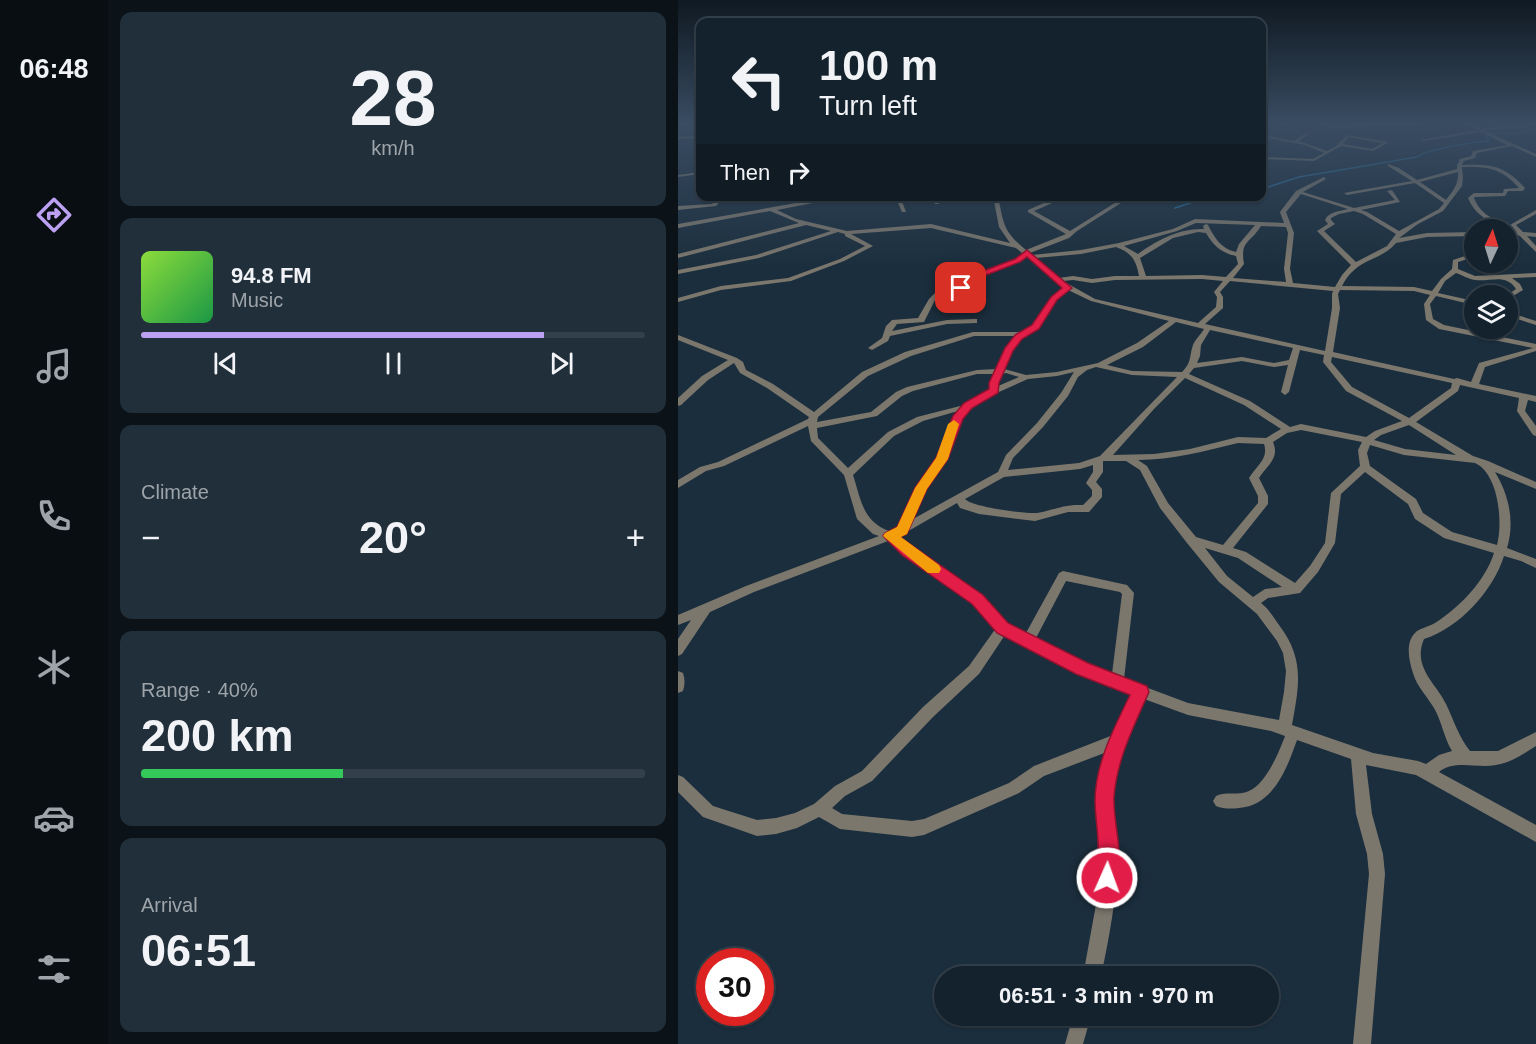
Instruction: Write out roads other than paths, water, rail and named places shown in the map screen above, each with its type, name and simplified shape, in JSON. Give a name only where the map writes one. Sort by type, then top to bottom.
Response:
[{"type":"street","points":[[1402,171],[1431,195],[1446,202]]},
{"type":"street","points":[[1347,193],[1415,182],[1450,171]]},
{"type":"street","points":[[1460,171],[1461,178],[1458,188],[1439,212],[1399,234],[1389,247],[1355,265],[1344,276],[1335,294],[1336,308],[1327,352],[1329,366],[1349,388],[1470,459]]},
{"type":"street","points":[[1472,201],[1471,197],[1474,195],[1505,194],[1506,189],[1522,188],[1504,171]]},
{"type":"street","points":[[678,176],[696,173]]},
{"type":"street","points":[[685,174],[696,180]]},
{"type":"street","points":[[1290,284],[1287,269],[1291,233],[1283,212],[1292,204],[1298,192],[1324,178]]},
{"type":"street","points":[[1458,188],[1472,201],[1475,209],[1489,219]]},
{"type":"street","points":[[1355,265],[1320,231],[1332,224],[1328,220],[1329,216],[1398,201],[1390,191]]},
{"type":"street","points":[[1298,192],[1353,209],[1374,218],[1399,234]]},
{"type":"street","points":[[678,208],[714,205],[718,201]]},
{"type":"street","points":[[678,226],[820,201]]},
{"type":"street","points":[[899,201],[904,211]]},
{"type":"street","points":[[995,201],[1003,231],[1009,238],[1067,288],[1100,302],[1204,327],[1524,396],[1535,398],[1536,387]]},
{"type":"street","points":[[1053,201],[1030,211],[1070,234]]},
{"type":"street","points":[[889,334],[890,326],[895,322],[921,320],[937,294],[961,288],[978,276],[1018,261],[1027,252],[1060,241],[1122,201]]},
{"type":"street","points":[[678,300],[720,288],[789,280],[842,260],[870,246],[839,231],[806,223],[772,210]]},
{"type":"street","points":[[1518,221],[1536,212]]},
{"type":"street","points":[[678,272],[757,257],[839,231],[931,226],[1027,252],[1081,252],[1117,246],[1175,230],[1192,222],[1288,225]]},
{"type":"street","points":[[1201,222],[1211,240],[1226,251],[1239,254]]},
{"type":"street","points":[[678,256],[806,223]]},
{"type":"street","points":[[958,498],[963,505],[979,510],[1035,517],[1068,508],[1085,509],[1097,497],[1097,489],[1091,483],[1104,458],[1151,406],[1189,370],[1204,327],[1219,308],[1220,297],[1217,292],[1241,264],[1239,254],[1241,245],[1257,231],[1259,224]]},
{"type":"street","points":[[1138,257],[1158,243],[1195,229],[1207,231]]},
{"type":"street","points":[[1518,232],[1536,235]]},
{"type":"street","points":[[1393,242],[1417,236],[1464,234]]},
{"type":"street","points":[[1518,234],[1536,250]]},
{"type":"street","points":[[1117,246],[1131,251],[1138,257],[1143,278]]},
{"type":"street","points":[[1455,270],[1455,261],[1464,258]]},
{"type":"street","points":[[1455,270],[1473,278],[1536,275]]},
{"type":"street","points":[[1455,270],[1443,280],[1427,308],[1430,320],[1438,326],[1536,348]]},
{"type":"street","points":[[1058,280],[1202,277],[1339,288],[1414,289],[1436,292],[1464,300]]},
{"type":"street","points":[[1507,277],[1516,285]]},
{"type":"street","points":[[994,390],[994,383],[1008,350],[1024,334],[1035,327],[1054,298],[1067,288]]},
{"type":"street","points":[[1518,317],[1536,323]]},
{"type":"street","points":[[1101,365],[1140,345],[1175,320]]},
{"type":"street","points":[[872,348],[889,334],[946,322],[974,321]]},
{"type":"street","points":[[678,485],[703,469],[722,464],[813,421],[865,374],[908,354],[973,334],[1024,334]]},
{"type":"street","points":[[678,337],[734,360],[740,364],[743,371],[770,386],[813,421],[818,444],[848,474],[861,516],[877,531],[896,533]]},
{"type":"street","points":[[1285,392],[1298,346]]},
{"type":"street","points":[[1475,384],[1482,365],[1536,348]]},
{"type":"street","points":[[813,421],[874,414],[910,388],[977,372],[999,370],[1026,376],[1057,374],[1086,366],[1101,365],[1132,373],[1189,370],[1242,359],[1274,365],[1293,362]]},
{"type":"street","points":[[678,403],[705,378],[734,360]]},
{"type":"street","points":[[1002,474],[1009,457],[1040,425],[1065,394],[1075,376],[1086,366]]},
{"type":"street","points":[[1189,370],[1248,403],[1289,430]]},
{"type":"street","points":[[848,474],[891,434],[920,419],[968,405],[1026,376]]},
{"type":"street","points":[[1457,380],[1455,389],[1441,396],[1410,422],[1378,432],[1363,447],[1365,467],[1412,502],[1419,516],[1432,526],[1448,535],[1501,550],[1536,564]]},
{"type":"street","points":[[1524,396],[1521,411],[1536,433]]},
{"type":"street","points":[[896,533],[921,488],[942,459],[952,426],[968,405]]},
{"type":"street","points":[[678,620],[896,533],[1002,474],[1065,468],[1104,458],[1154,457],[1190,452],[1238,440],[1268,441],[1298,427],[1370,440],[1404,452],[1470,459],[1485,463],[1536,486]]},
{"type":"street","points":[[1226,549],[1263,504],[1263,496],[1254,478],[1271,456],[1272,449],[1268,441]]},
{"type":"street","points":[[1104,458],[1134,461],[1141,465],[1164,505],[1191,540],[1223,579],[1270,621],[1289,652],[1291,692],[1285,756],[1259,793],[1249,799],[1221,801]]},
{"type":"street","points":[[1465,756],[1450,735],[1440,706],[1422,682],[1415,643],[1420,635],[1438,629],[1474,599],[1499,562],[1505,534],[1503,494],[1485,463]]},
{"type":"street","points":[[1252,604],[1265,594],[1296,590],[1314,569],[1330,543],[1336,493],[1365,467]]},
{"type":"street","points":[[896,533],[907,551],[978,599],[1003,628],[1082,669],[1202,713],[1250,720],[1288,730],[1358,756],[1428,772],[1536,834]]},
{"type":"street","points":[[1191,540],[1226,549],[1255,562],[1296,590]]},
{"type":"street","points":[[1028,641],[1063,576],[1123,588],[1128,593],[1117,683]]},
{"type":"street","points":[[678,650],[705,609]]},
{"type":"street","points":[[678,782],[708,812],[757,828],[797,820],[819,809],[840,791],[867,776],[928,712],[974,670],[1003,628]]},
{"type":"street","points":[[678,677],[678,687]]},
{"type":"street","points":[[1094,966],[1106,897],[1109,859],[1104,800],[1107,779],[1118,741],[1141,692]]},
{"type":"street","points":[[1428,772],[1434,764],[1465,756],[1488,759],[1500,757],[1536,739]]},
{"type":"street","points":[[819,809],[840,821],[912,829],[924,827],[1014,788],[1039,771],[1118,741]]},
{"type":"street","points":[[1358,756],[1364,814],[1375,854],[1377,874],[1362,1044]]},
{"type":"street","points":[[1074,1044],[1079,1026]]},
{"type":"waterway","points":[[1266,188],[1299,177],[1336,171]]},
{"type":"waterway","points":[[1175,208],[1196,201]]}]
